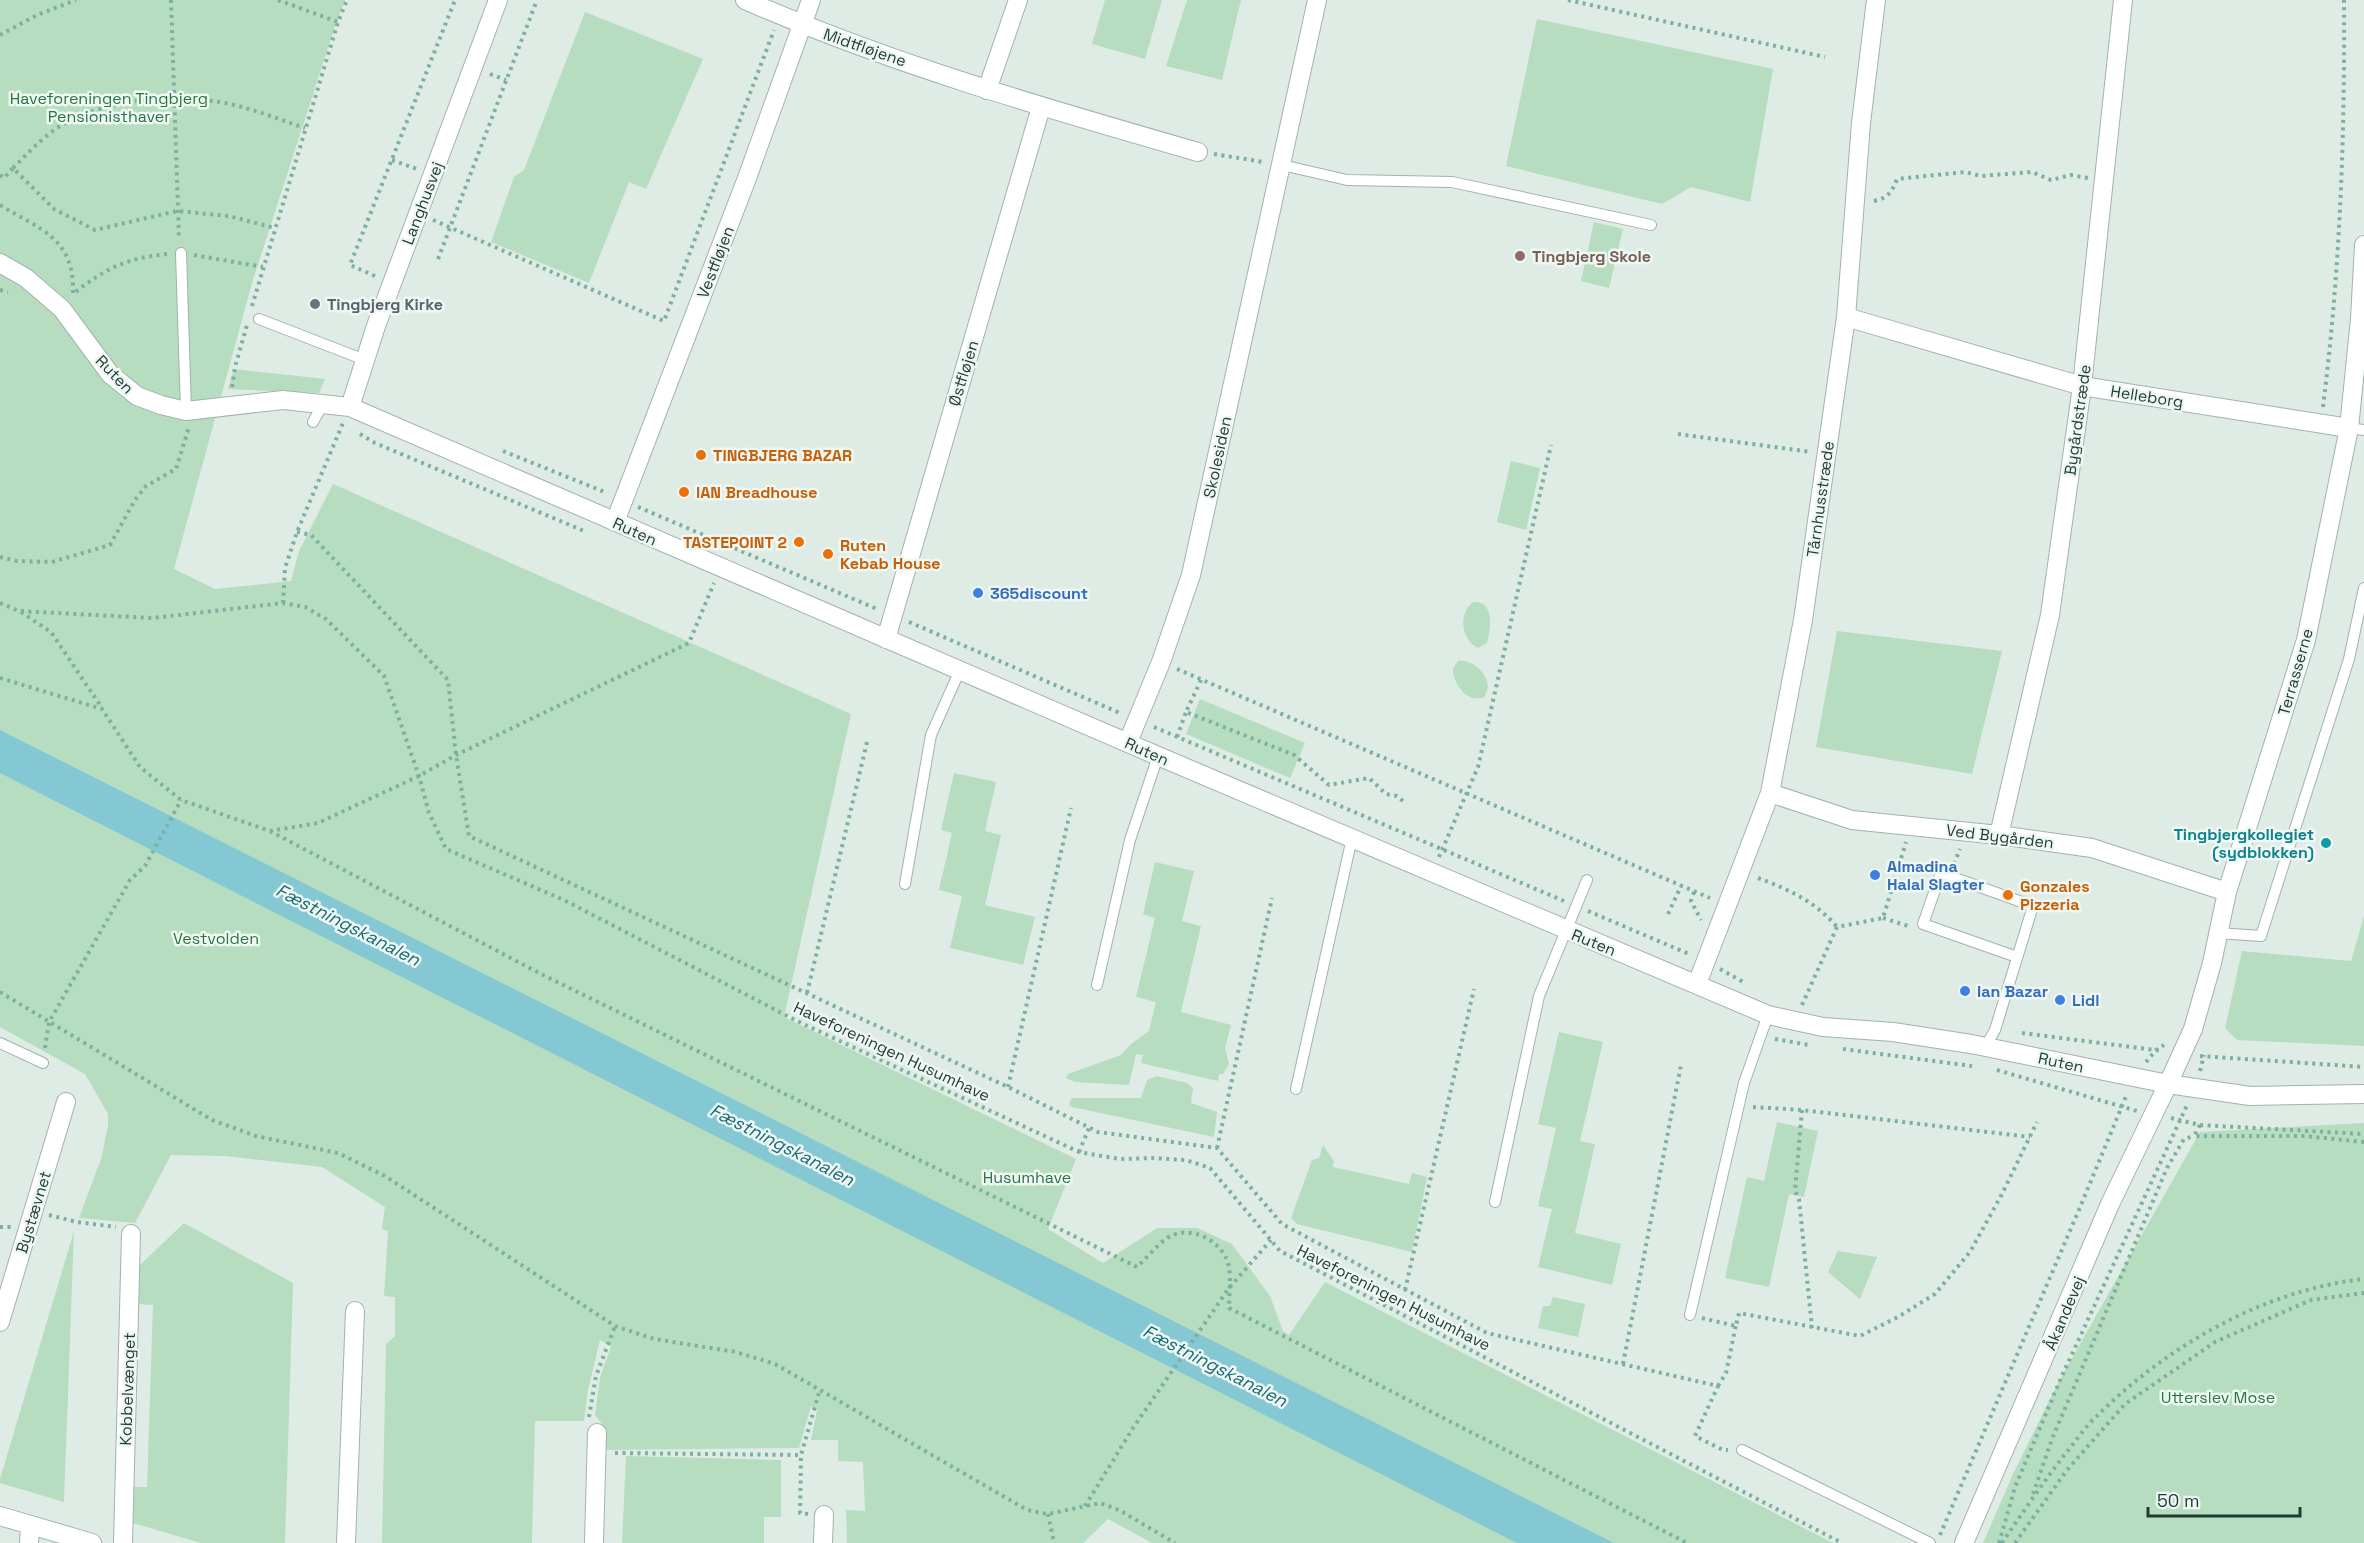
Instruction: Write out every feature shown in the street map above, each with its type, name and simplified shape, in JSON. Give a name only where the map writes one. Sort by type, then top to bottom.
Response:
[{"type":"street","name":"Langhusvej","points":[[350,407],[392,283],[498,0]]},
{"type":"street","name":"Midtfløjene","points":[[745,0],[801,24],[987,90],[1198,152]]},
{"type":"street","name":"Vestfløjen","points":[[615,522],[747,178],[811,0]]},
{"type":"street","points":[[987,90],[1018,0]]},
{"type":"street","name":"Skolesiden","points":[[1128,742],[1161,662],[1191,575],[1317,0]]},
{"type":"street","name":"Tårnhusstræde","points":[[1697,984],[1770,793],[1803,620],[1846,317],[1861,123],[1876,0]]},
{"type":"street","name":"Bygårdstræde","points":[[1999,835],[2050,615],[2082,386],[2122,0]]},
{"type":"street","name":"Østfløjen","points":[[886,639],[1041,107]]},
{"type":"street","name":"Terrasserne","points":[[2168,1084],[2193,1029],[2212,963],[2227,892],[2306,640],[2356,429],[2364,245]]},
{"type":"street","name":"Ruten","points":[[0,263],[26,278],[62,309],[111,374],[136,396],[161,405],[188,419],[230,405],[282,400],[350,407],[1158,756],[1768,1015],[1823,1027],[1893,1032],[1986,1047],[2168,1084],[2250,1096],[2364,1094]]},
{"type":"street","name":"Helleborg","points":[[1846,317],[2082,386],[2356,429]]},
{"type":"street","name":"Ved Bygården","points":[[1770,793],[1852,820],[1966,831],[2092,848],[2227,892]]},
{"type":"street","name":"Åkandevej","points":[[1964,1543],[2110,1204],[2168,1084]]},
{"type":"street","name":"Bystævnet","points":[[0,1322],[66,1102]]},
{"type":"street","name":"Kobbelvænget","points":[[123,1543],[131,1234]]},
{"type":"street","points":[[346,1543],[355,1311]]},
{"type":"street","points":[[594,1543],[597,1433]]},
{"type":"street","points":[[823,1543],[824,1515]]},
{"type":"street","points":[[0,1516],[92,1543]]},
{"type":"street","points":[[29,1543],[30,1525]]},
{"type":"lane","points":[[1282,165],[1347,180],[1452,182],[1651,225]]},
{"type":"lane","points":[[180,253],[188,419]]},
{"type":"lane","points":[[254,319],[365,360]]},
{"type":"lane","points":[[313,422],[323,405]]},
{"type":"lane","points":[[2218,933],[2261,936],[2349,659],[2364,588]]},
{"type":"lane","points":[[905,884],[931,735],[960,670]]},
{"type":"lane","points":[[1097,985],[1130,840],[1158,756]]},
{"type":"lane","points":[[1296,1089],[1352,838]]},
{"type":"lane","points":[[1986,1047],[1995,1030],[2018,957],[2033,906],[1941,873],[1923,924],[2018,957]]},
{"type":"lane","points":[[1495,1202],[1539,996],[1587,880]]},
{"type":"lane","points":[[1690,1315],[1744,1083],[1768,1015]]},
{"type":"lane","points":[[0,1042],[43,1063]]},
{"type":"lane","points":[[1742,1450],[1930,1543]]},
{"type":"path","points":[[0,35],[37,15],[76,0]]},
{"type":"path","points":[[171,0],[180,253]]},
{"type":"path","points":[[278,0],[338,22]]},
{"type":"path","points":[[251,309],[305,128],[347,0]]},
{"type":"path","points":[[392,283],[350,265],[455,0]]},
{"type":"path","points":[[438,259],[537,0]]},
{"type":"path","points":[[1568,0],[1825,57]]},
{"type":"path","points":[[2321,423],[2339,242],[2344,0]]},
{"type":"path","points":[[418,213],[664,321],[780,15]]},
{"type":"path","points":[[0,175],[4,178],[57,129],[89,112],[128,102],[213,101],[305,128]]},
{"type":"path","points":[[1198,152],[1282,165]]},
{"type":"path","points":[[392,160],[433,175]]},
{"type":"path","points":[[13,168],[54,209],[95,230],[177,211],[229,216],[275,228]]},
{"type":"path","points":[[1855,204],[1884,198],[1893,190],[1897,179],[1965,172],[1981,176],[2031,172],[2051,180],[2071,175],[2103,182]]},
{"type":"path","points":[[0,205],[50,235],[63,248],[70,261],[74,279],[73,294],[91,279],[117,264],[148,256],[180,253],[263,267]]},
{"type":"path","points":[[230,405],[235,367],[254,319]]},
{"type":"path","points":[[283,603],[285,568],[297,532],[350,407]]},
{"type":"path","points":[[0,557],[17,561],[52,562],[110,545],[135,500],[146,486],[176,469],[188,419]]},
{"type":"path","points":[[1678,435],[1826,454]]},
{"type":"path","points":[[1432,873],[1478,767],[1551,445]]},
{"type":"path","points":[[297,532],[311,535],[448,680],[456,755],[469,836],[1008,1087],[1098,1132],[1217,1148],[1282,1224],[1487,1333],[1718,1386]]},
{"type":"path","points":[[270,831],[318,823],[689,644],[720,568]]},
{"type":"path","name":"Haveforeningen Husumhave","points":[[0,603],[19,611],[152,618],[283,603],[305,607],[326,619],[384,676],[419,776],[429,813],[446,849],[564,900],[797,1021],[1079,1152],[1120,1159],[1186,1160],[1210,1168],[1280,1251],[1842,1543]]},
{"type":"path","points":[[19,611],[51,632],[140,767],[181,800],[270,831],[541,974],[1137,1267],[1167,1238],[1180,1233],[1195,1233],[1211,1240],[1221,1251],[1228,1266],[1228,1308],[1687,1543]]},
{"type":"path","points":[[1161,662],[1727,906]]},
{"type":"path","points":[[0,678],[102,709]]},
{"type":"path","points":[[1177,737],[1201,680]]},
{"type":"path","points":[[1186,712],[1294,755],[1329,785],[1369,778],[1386,794],[1397,796],[1404,802]]},
{"type":"path","points":[[807,993],[868,738]]},
{"type":"path","points":[[43,1063],[49,1022],[129,880],[145,866],[181,800]]},
{"type":"path","points":[[1008,1087],[1071,808]]},
{"type":"path","points":[[1884,918],[1911,826]]},
{"type":"path","points":[[1950,876],[1966,831]]},
{"type":"path","points":[[1740,871],[1787,889],[1825,912],[1838,927]]},
{"type":"path","points":[[1668,914],[1681,885]]},
{"type":"path","points":[[1694,892],[1691,901],[1701,920],[1719,928]]},
{"type":"path","points":[[1217,1148],[1272,898]]},
{"type":"path","points":[[1838,927],[1884,918],[1914,928],[1923,924]]},
{"type":"path","points":[[1802,1005],[1838,927]]},
{"type":"path","points":[[1405,1290],[1474,989]]},
{"type":"path","points":[[0,992],[212,1120],[256,1136],[338,1154],[385,1176],[615,1326],[654,1339],[736,1352],[775,1364],[1028,1510],[1048,1514],[1100,1503],[1119,1510],[1175,1543]]},
{"type":"path","points":[[2000,1543],[2015,1487],[2056,1389],[2195,1088],[2205,1056],[2193,1029]]},
{"type":"path","points":[[1937,1543],[2081,1205],[2120,1107],[2135,1077],[2156,1050],[2165,1044]]},
{"type":"path","points":[[2181,1054],[2364,1067]]},
{"type":"path","points":[[1623,1364],[1681,1065]]},
{"type":"path","points":[[1739,1107],[1802,1110],[2030,1137]]},
{"type":"path","points":[[1802,1110],[1795,1191],[1799,1199],[1812,1328]]},
{"type":"path","points":[[2153,1114],[2200,1125],[2364,1134]]},
{"type":"path","points":[[1742,1450],[1722,1450],[1695,1436],[1726,1373],[1739,1313],[1860,1336],[1898,1317],[1935,1294],[1970,1252],[2002,1194],[2037,1122]]},
{"type":"path","points":[[2194,1136],[2200,1125]]},
{"type":"path","points":[[1079,1152],[1089,1128]]},
{"type":"path","points":[[2032,1497],[2052,1439],[2167,1168],[2184,1139],[2194,1136],[2305,1136],[2364,1142]]},
{"type":"path","points":[[34,1211],[77,1222],[118,1227],[131,1234]]},
{"type":"path","points":[[1085,1507],[1133,1428],[1218,1306],[1228,1288],[1271,1240]]},
{"type":"path","points":[[2000,1543],[2032,1497],[2093,1419],[2176,1351],[2229,1321],[2291,1294],[2337,1282],[2364,1279]]},
{"type":"path","points":[[2015,1543],[2067,1470],[2125,1404],[2215,1342],[2311,1300],[2364,1293]]},
{"type":"path","points":[[1690,1315],[1736,1326],[1736,1324]]},
{"type":"path","points":[[597,1433],[588,1416],[596,1376],[615,1326]]},
{"type":"path","points":[[820,1389],[801,1455],[800,1514],[824,1515]]},
{"type":"path","points":[[596,1453],[801,1455]]},
{"type":"path","points":[[1048,1514],[1054,1543]]},
{"type":"green space","points":[[0,0],[345,0],[252,283],[174,569],[215,589],[291,581],[299,551],[333,484],[851,714],[784,1017],[1076,1159],[1048,1229],[1103,1263],[1157,1228],[1197,1228],[1232,1244],[1270,1296],[1283,1331],[1289,1335],[1325,1282],[1833,1543],[1152,1543],[1108,1519],[1083,1543],[847,1543],[846,1510],[865,1511],[863,1462],[838,1461],[838,1440],[811,1440],[817,1410],[811,1406],[799,1448],[601,1450],[603,1425],[595,1415],[600,1377],[611,1347],[600,1340],[588,1390],[584,1421],[535,1421],[532,1543],[382,1543],[386,1344],[395,1336],[395,1297],[384,1296],[388,1231],[382,1229],[385,1207],[322,1167],[225,1156],[171,1155],[135,1223],[79,1218],[101,1159],[108,1126],[108,1114],[85,1074],[0,1027]]},
{"type":"green space","points":[[1105,0],[1162,0],[1145,59],[1092,44]]},
{"type":"green space","points":[[1187,0],[1241,0],[1222,80],[1166,66]]},
{"type":"green space","points":[[585,12],[703,59],[646,189],[629,182],[589,283],[491,242],[514,177],[524,170]]},
{"type":"green space","points":[[1537,19],[1773,69],[1750,202],[1691,187],[1662,204],[1506,166]]},
{"type":"green space","points":[[1594,222],[1623,229],[1609,288],[1581,281]]},
{"type":"green space","points":[[234,369],[325,379],[319,393],[228,389]]},
{"type":"green space","points":[[1511,461],[1540,468],[1526,530],[1497,522]]},
{"type":"green space","points":[[1473,602],[1485,606],[1490,616],[1487,643],[1478,648],[1468,639],[1464,626],[1465,613]]},
{"type":"green space","points":[[1837,631],[2002,651],[1972,774],[1816,747]]},
{"type":"green space","points":[[1458,661],[1465,661],[1482,672],[1488,684],[1484,697],[1472,698],[1459,687],[1453,669]]},
{"type":"green space","points":[[1200,699],[1305,743],[1290,778],[1186,734]]},
{"type":"green space","points":[[954,773],[996,782],[985,831],[1001,835],[985,905],[1035,917],[1023,965],[950,948],[962,896],[939,890],[952,833],[941,830]]},
{"type":"green space","points":[[1155,862],[1194,871],[1182,921],[1201,926],[1181,1012],[1231,1025],[1225,1048],[1229,1064],[1223,1074],[1219,1074],[1218,1081],[1141,1063],[1143,1055],[1136,1054],[1129,1085],[1075,1082],[1066,1078],[1068,1074],[1121,1055],[1131,1044],[1149,1031],[1156,1002],[1136,997],[1155,918],[1143,914]]},
{"type":"green space","points":[[2364,916],[2364,1046],[2237,1040],[2225,1028],[2242,951],[2351,961]]},
{"type":"green space","points":[[1559,1032],[1603,1042],[1580,1141],[1595,1144],[1575,1233],[1621,1244],[1612,1285],[1538,1267],[1552,1209],[1538,1206],[1556,1128],[1538,1124]]},
{"type":"green space","points":[[1157,1076],[1187,1083],[1193,1088],[1191,1103],[1217,1112],[1214,1137],[1072,1107],[1069,1104],[1072,1098],[1141,1098],[1147,1080]]},
{"type":"green space","points":[[1777,1122],[1818,1131],[1804,1197],[1789,1194],[1769,1287],[1725,1278],[1747,1177],[1764,1181]]},
{"type":"green space","name":"Utterslev Mose","points":[[2364,1123],[2364,1543],[1983,1543],[2013,1474],[2058,1383],[2200,1132]]},
{"type":"green space","points":[[1323,1145],[1334,1161],[1333,1167],[1409,1184],[1412,1173],[1427,1177],[1412,1252],[1297,1224],[1291,1218],[1312,1160],[1319,1158]]},
{"type":"green space","points":[[184,1223],[293,1283],[285,1543],[201,1543],[133,1523],[134,1487],[147,1487],[153,1305],[138,1304],[139,1266]]},
{"type":"green space","points":[[74,1231],[64,1502],[0,1483],[0,1479]]},
{"type":"green space","points":[[1838,1251],[1877,1257],[1860,1299],[1828,1272]]},
{"type":"green space","points":[[1553,1297],[1585,1304],[1578,1337],[1538,1328],[1543,1306],[1550,1306]]},
{"type":"green space","points":[[626,1456],[781,1460],[781,1517],[764,1517],[764,1543],[622,1543]]},
{"type":"water","name":"Fæstningskanalen","points":[[0,730],[1614,1543],[1517,1543],[0,773]]},
{"type":"place","name":"Tingbjerg Skole","points":[[1520,256]]},
{"type":"place","name":"Tingbjerg Kirke","points":[[315,304]]},
{"type":"place","name":"TINGBJERG BAZAR","points":[[701,455]]},
{"type":"place","name":"IAN Breadhouse","points":[[684,492]]},
{"type":"place","name":"TASTEPOINT 2","points":[[799,542]]},
{"type":"place","name":"Ruten Kebab House","points":[[828,554]]},
{"type":"place","name":"365discount","points":[[978,593]]},
{"type":"place","name":"Tingbjergkollegiet (sydblokken)","points":[[2326,843]]},
{"type":"place","name":"Almadina Halal Slagter","points":[[1875,875]]},
{"type":"place","name":"Gonzales Pizzeria","points":[[2008,895]]},
{"type":"place","name":"Ian Bazar","points":[[1965,991]]},
{"type":"place","name":"Lidl","points":[[2060,1000]]},
{"type":"park label","name":"Haveforeningen Tingbjerg Pensionisthaver","points":[[109,107]]},
{"type":"park label","name":"Vestvolden","points":[[216,938]]},
{"type":"park label","name":"Husumhave","points":[[1027,1177]]}]
